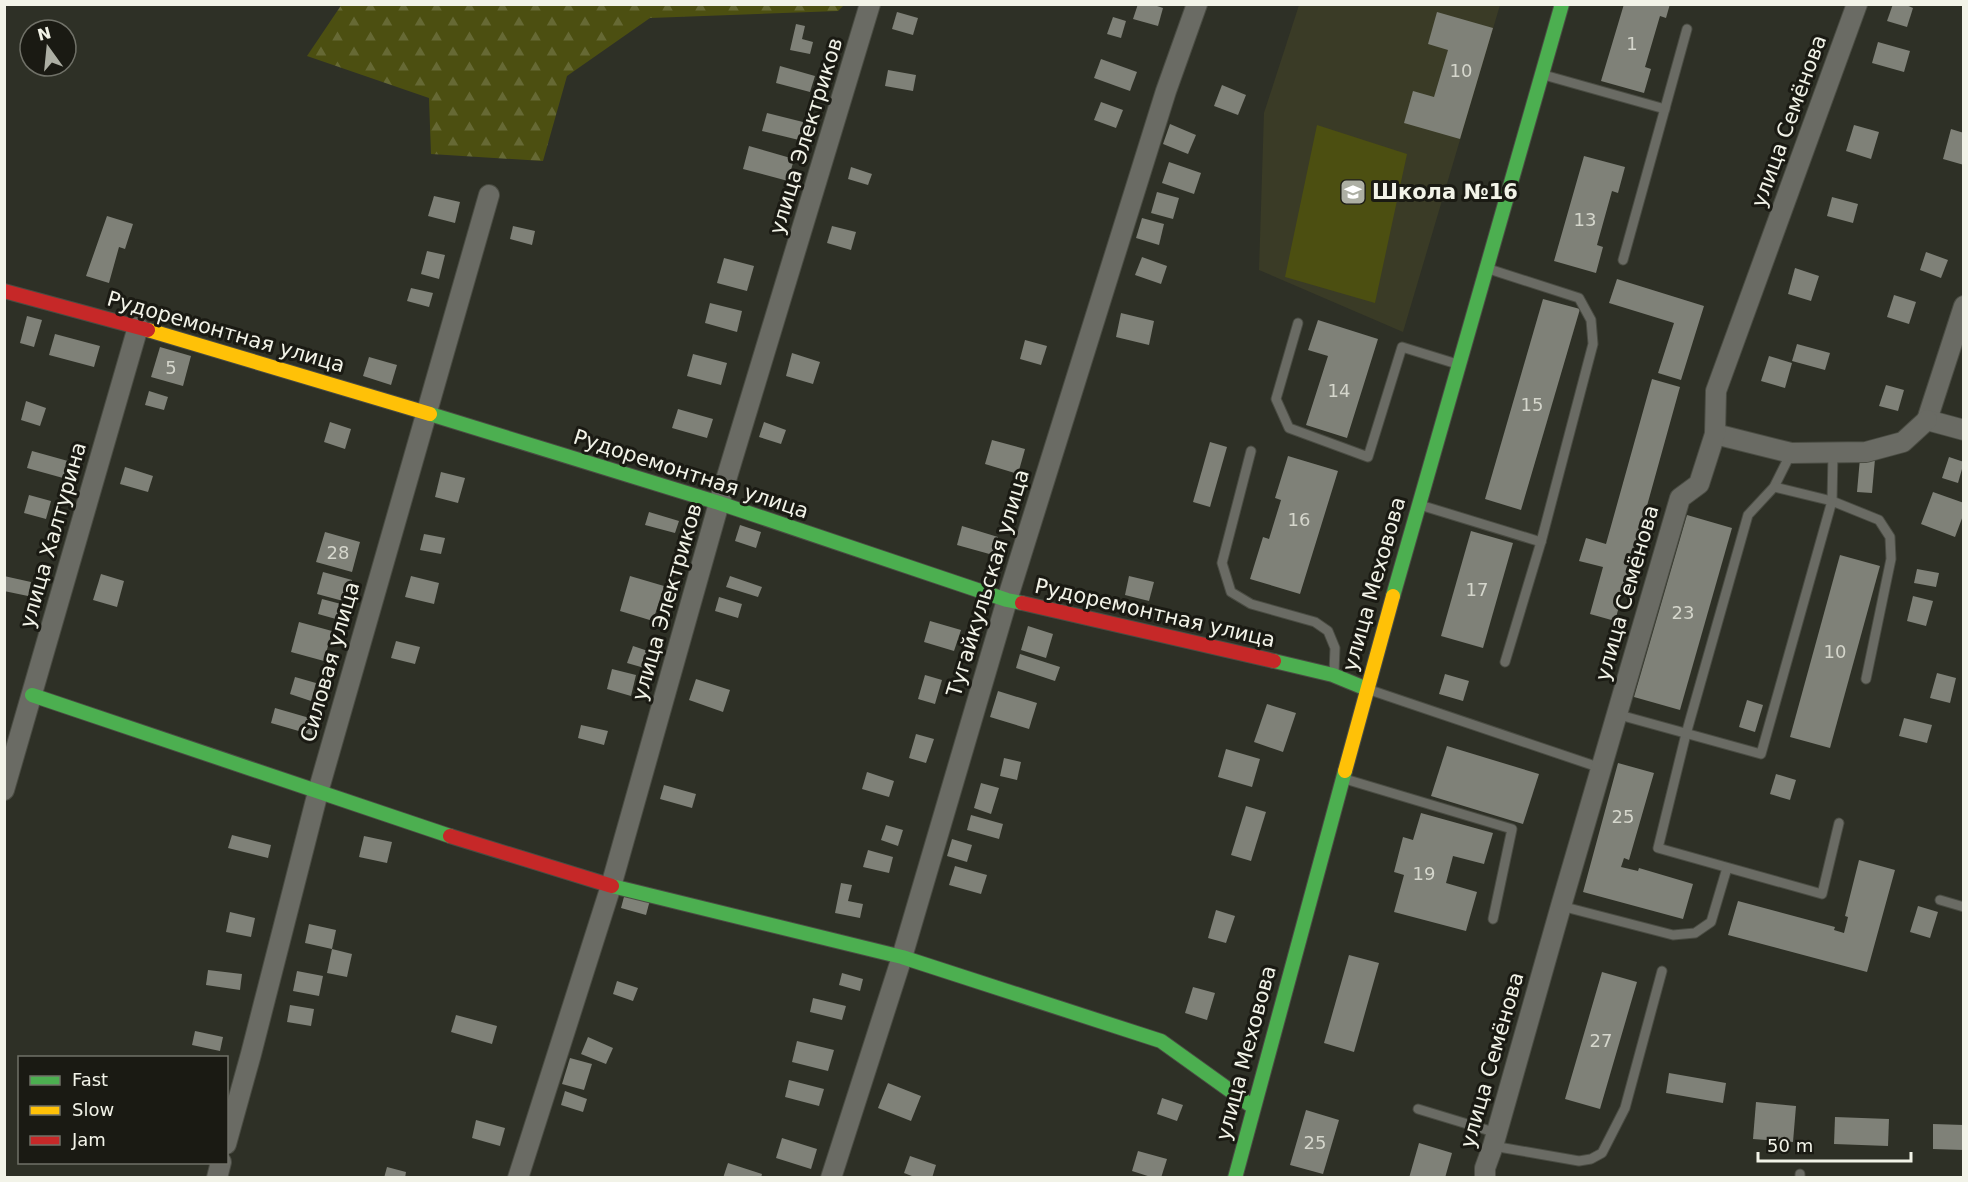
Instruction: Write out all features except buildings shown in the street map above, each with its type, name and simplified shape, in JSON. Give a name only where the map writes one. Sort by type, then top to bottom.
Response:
[{"type":"street","name":"улица Электриков","points":[[518,1178],[611,886],[719,504],[870,4]]},
{"type":"street","name":"Тугайкульская улица","points":[[831,1178],[902,957],[1007,600],[1166,91],[1197,4]]},
{"type":"street","name":"улица Меховова","points":[[1235,1178],[1418,504],[1562,4]]},
{"type":"street","name":"улица Семёнова","points":[[1485,1178],[1485,1168],[1680,498],[1699,484],[1715,434],[1716,391],[1857,4]]},
{"type":"street","name":"Силовая улица","points":[[228,1137],[318,792],[489,195]]},
{"type":"street","name":"Рудоремонтная улица","points":[[4,291],[138,327],[427,413],[719,504],[1007,600],[1334,675],[1367,689]]},
{"type":"street","points":[[1715,434],[1791,453],[1866,452],[1903,442],[1927,420],[1964,306]]},
{"type":"street","name":"улица Халтурина","points":[[4,790],[138,327]]},
{"type":"street","points":[[1927,420],[1964,430]]},
{"type":"street","points":[[32,695],[430,829],[611,886],[902,957],[1161,1041],[1253,1107]]},
{"type":"lane","points":[[1623,260],[1687,29]]},
{"type":"lane","points":[[1542,75],[1665,109]]},
{"type":"lane","points":[[1486,268],[1579,298],[1591,320],[1593,344],[1541,542],[1505,662]]},
{"type":"lane","points":[[1298,324],[1276,399],[1289,428],[1368,457],[1402,347],[1460,364]]},
{"type":"lane","points":[[1251,452],[1222,563],[1231,592],[1251,604],[1315,622],[1328,631],[1335,648],[1334,675]]},
{"type":"lane","points":[[1791,453],[1774,487],[1748,514],[1686,734],[1658,848],[1822,894],[1839,823]]},
{"type":"lane","points":[[1616,714],[1761,754],[1832,501],[1833,453]]},
{"type":"lane","points":[[1774,487],[1832,501],[1879,520],[1890,537],[1891,559],[1866,679]]},
{"type":"lane","points":[[1418,504],[1541,542]]},
{"type":"lane","points":[[1367,689],[1601,768]]},
{"type":"lane","points":[[1343,778],[1512,829],[1493,919]]},
{"type":"lane","points":[[1561,906],[1673,935],[1695,933],[1711,922],[1727,868]]},
{"type":"lane","points":[[1940,900],[1964,907]]},
{"type":"lane","points":[[1418,1108],[1495,1140],[1579,1161],[1591,1159],[1602,1153],[1625,1108],[1662,971]]},
{"type":"shaded area","name":"Школа №16","points":[[1299,5],[1500,5],[1403,332],[1259,270],[1264,113]]},
{"type":"green space","points":[[342,4],[844,5],[838,11],[650,18],[567,76],[543,161],[431,154],[429,98],[307,56]]},
{"type":"green space","points":[[1317,125],[1407,154],[1375,303],[1285,277]]},
{"type":"traffic: fast","points":[[1393,596],[1562,4]]},
{"type":"traffic: fast","points":[[430,414],[719,503],[1007,600],[1022,603]]},
{"type":"traffic: fast","points":[[1274,661],[1333,675],[1367,689]]},
{"type":"traffic: fast","points":[[32,695],[450,836]]},
{"type":"traffic: fast","points":[[1235,1178],[1345,771]]},
{"type":"traffic: fast","points":[[612,886],[902,957],[1161,1041],[1253,1107]]},
{"type":"traffic: slow","points":[[148,330],[430,414]]},
{"type":"traffic: slow","points":[[1345,771],[1393,596]]},
{"type":"traffic: jam","points":[[4,291],[148,330]]},
{"type":"traffic: jam","points":[[1022,603],[1274,661]]},
{"type":"traffic: jam","points":[[450,836],[612,886]]},
{"type":"place","name":"Школа №16","points":[[1353,192]]}]
